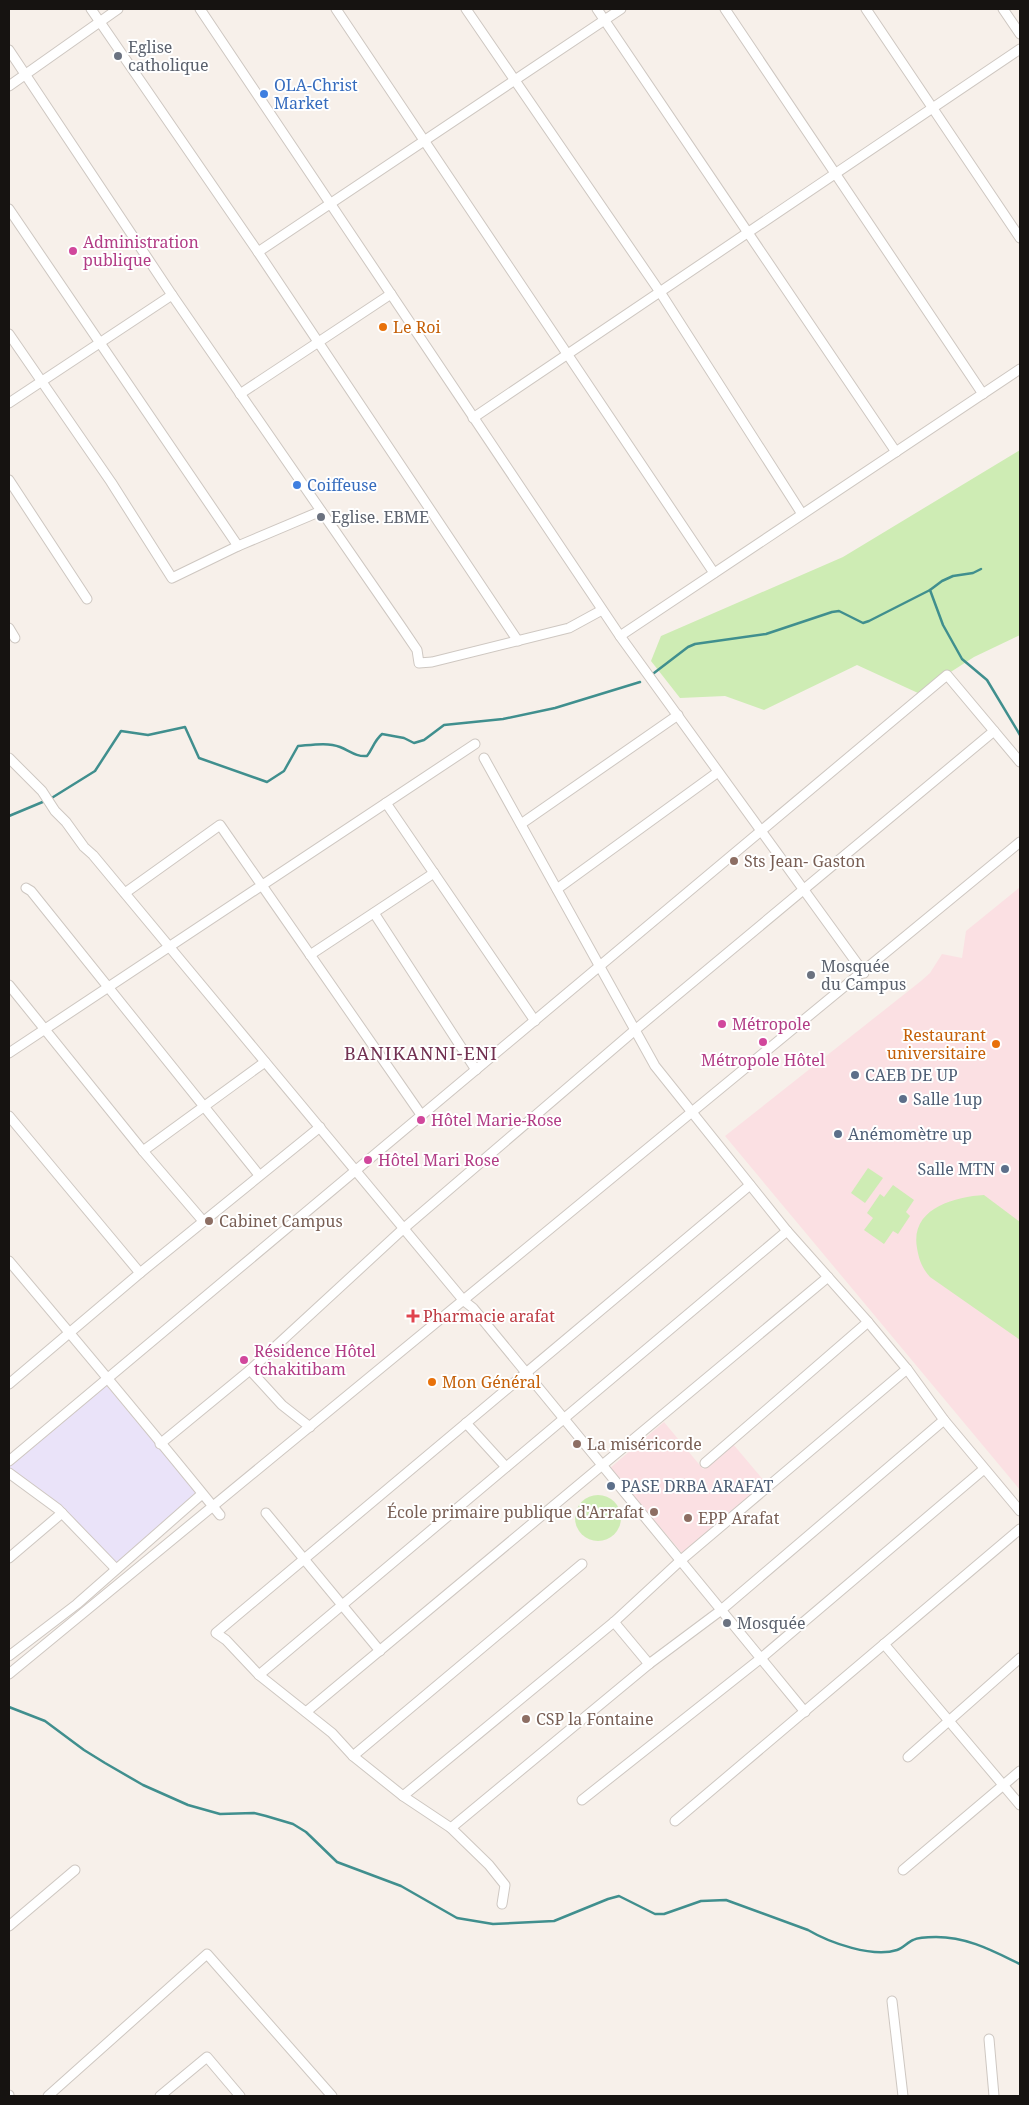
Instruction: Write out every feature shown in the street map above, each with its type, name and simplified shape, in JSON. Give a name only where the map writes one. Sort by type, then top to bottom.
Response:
[{"type":"street","points":[[91,9],[258,252],[518,641]]},
{"type":"street","points":[[9,86],[118,9]]},
{"type":"street","points":[[200,9],[602,610],[864,973]]},
{"type":"street","points":[[336,9],[714,573]]},
{"type":"street","points":[[466,9],[660,292],[802,514]]},
{"type":"street","points":[[597,9],[896,452]]},
{"type":"street","points":[[258,252],[621,9]]},
{"type":"street","points":[[725,9],[983,394]]},
{"type":"street","points":[[866,9],[1020,238]]},
{"type":"street","points":[[1003,9],[1020,34]]},
{"type":"street","points":[[474,418],[1020,49]]},
{"type":"street","points":[[9,50],[172,295],[417,650],[419,663],[569,628],[602,610]]},
{"type":"street","points":[[9,208],[238,546]]},
{"type":"street","points":[[240,394],[391,294]]},
{"type":"street","points":[[9,402],[172,295]]},
{"type":"street","points":[[9,334],[111,482],[172,578],[238,546],[321,511]]},
{"type":"street","points":[[620,636],[1020,369]]},
{"type":"street","points":[[9,480],[87,599]]},
{"type":"street","points":[[9,628],[15,638]]},
{"type":"street","points":[[9,1461],[947,675],[1020,762]]},
{"type":"street","points":[[521,824],[678,715]]},
{"type":"street","points":[[160,1444],[250,1370],[404,1229],[636,1030],[994,730]]},
{"type":"street","points":[[9,1053],[475,744]]},
{"type":"street","points":[[9,758],[42,791],[54,811],[125,893],[464,1301],[473,1308],[720,1611],[805,1712]]},
{"type":"street","points":[[484,758],[655,1066],[786,1231],[868,1322],[907,1369],[944,1420],[1020,1511]]},
{"type":"street","points":[[557,889],[718,772]]},
{"type":"street","points":[[386,803],[535,1021]]},
{"type":"street","points":[[125,893],[220,825],[422,1116]]},
{"type":"street","points":[[9,1674],[864,973],[1020,842]]},
{"type":"street","points":[[310,955],[434,873]]},
{"type":"street","points":[[26,888],[31,891],[109,987],[259,1175]]},
{"type":"street","points":[[374,913],[476,1070]]},
{"type":"street","points":[[9,985],[143,1151],[203,1221]]},
{"type":"street","points":[[143,1151],[265,1062]]},
{"type":"street","points":[[9,1116],[140,1273]]},
{"type":"street","points":[[9,1384],[140,1273],[320,1127]]},
{"type":"street","points":[[502,1904],[505,1885],[489,1865],[451,1828],[402,1796],[353,1756],[332,1733],[259,1675],[226,1640],[216,1633],[750,1184]]},
{"type":"street","points":[[259,1675],[786,1231]]},
{"type":"street","points":[[9,1262],[71,1333],[220,1516]]},
{"type":"street","points":[[306,1712],[828,1277]]},
{"type":"street","points":[[705,1463],[868,1322]]},
{"type":"street","points":[[402,1796],[614,1622],[680,1561],[907,1369]]},
{"type":"street","points":[[250,1370],[282,1405],[310,1427]]},
{"type":"street","points":[[451,1828],[649,1664],[720,1611],[944,1420]]},
{"type":"street","points":[[466,1423],[506,1467]]},
{"type":"street","points":[[582,1800],[760,1659],[984,1469]]},
{"type":"street","points":[[9,1473],[46,1499],[62,1513],[116,1569]]},
{"type":"street","points":[[9,1656],[72,1609],[202,1494]]},
{"type":"street","points":[[9,1558],[62,1513]]},
{"type":"street","points":[[266,1513],[380,1651]]},
{"type":"street","points":[[675,1821],[1020,1529]]},
{"type":"street","points":[[353,1756],[582,1564]]},
{"type":"street","points":[[614,1622],[649,1664]]},
{"type":"street","points":[[884,1644],[1020,1805]]},
{"type":"street","points":[[908,1757],[1020,1658]]},
{"type":"street","points":[[904,1870],[1020,1772]]},
{"type":"street","points":[[9,1926],[75,1870]]},
{"type":"street","points":[[48,2096],[207,1954],[332,2096]]},
{"type":"street","points":[[892,2001],[903,2096]]},
{"type":"street","points":[[989,2039],[994,2096]]},
{"type":"street","points":[[160,2096],[207,2057],[240,2096]]},
{"type":"shaded area","points":[[1020,887],[1020,1490],[725,1136],[921,981],[930,973],[942,954],[962,958],[966,931]]},
{"type":"shaded area","points":[[105,1384],[198,1494],[116,1564],[67,1511],[44,1492],[9,1470],[9,1465]]},
{"type":"shaded area","name":"EPP Arafat","points":[[664,1422],[703,1469],[733,1444],[765,1482],[682,1553],[610,1468]]},
{"type":"green space","points":[[1020,450],[1020,635],[974,657],[918,693],[857,665],[764,710],[725,696],[680,698],[651,661],[661,636],[843,557]]},
{"type":"green space","points":[[868,1168],[883,1178],[865,1203],[851,1193]]},
{"type":"green space","points":[[893,1185],[914,1200],[906,1212],[910,1216],[898,1234],[893,1231],[884,1244],[864,1230],[873,1218],[867,1213],[880,1194],[884,1197]]},
{"type":"green space","points":[[984,1195],[1020,1222],[1020,1340],[930,1277],[923,1267],[917,1248],[917,1235],[920,1224],[927,1215],[947,1202]]},
{"type":"green space","points":[[594,1495],[602,1495],[611,1499],[617,1505],[621,1518],[617,1531],[611,1537],[602,1541],[594,1541],[585,1537],[579,1531],[575,1522],[575,1514],[579,1505],[585,1499]]},
{"type":"waterway","points":[[654,673],[688,647],[695,644],[766,634],[839,611],[863,623],[930,590],[942,581],[953,576],[973,573],[981,569]]},
{"type":"waterway","points":[[930,590],[943,625],[962,659],[987,680],[1020,735]]},
{"type":"waterway","points":[[50,799],[95,771],[121,731],[148,735],[185,727],[199,758],[267,782],[284,771],[298,746],[330,745],[340,747],[356,755],[367,756],[382,734],[404,738],[414,743],[424,740],[444,725],[503,719],[555,708],[640,682]]},
{"type":"waterway","points":[[9,816],[45,801]]},
{"type":"waterway","points":[[9,1707],[45,1721],[105,1763],[143,1785],[188,1805],[220,1814],[254,1813],[293,1824],[306,1832],[337,1862],[401,1886],[457,1918],[493,1924],[554,1921],[619,1896],[655,1914],[664,1914],[701,1901],[726,1900],[808,1930],[828,1940],[864,1951],[887,1952],[897,1950],[918,1938],[948,1938],[970,1942],[1020,1964]]},
{"type":"place","name":"Eglise catholique","points":[[118,56]]},
{"type":"place","name":"OLA-Christ Market","points":[[264,94]]},
{"type":"place","name":"Administration publique","points":[[73,251]]},
{"type":"place","name":"Le Roi","points":[[383,327]]},
{"type":"place","name":"Coiffeuse","points":[[297,485]]},
{"type":"place","name":"Eglise. EBME","points":[[321,517]]},
{"type":"place","name":"Sts Jean- Gaston","points":[[734,861]]},
{"type":"place","name":"Mosquée du Campus","points":[[811,975]]},
{"type":"place","name":"Métropole","points":[[722,1024]]},
{"type":"place","name":"Métropole Hôtel","points":[[763,1042]]},
{"type":"place","name":"Restaurant universitaire","points":[[996,1044]]},
{"type":"place","name":"CAEB DE UP","points":[[855,1075]]},
{"type":"place","name":"Salle 1up","points":[[903,1099]]},
{"type":"place","name":"Hôtel Marie-Rose","points":[[421,1120]]},
{"type":"place","name":"Anémomètre up","points":[[838,1134]]},
{"type":"place","name":"Hôtel Mari Rose","points":[[368,1160]]},
{"type":"place","name":"Salle MTN","points":[[1005,1169]]},
{"type":"place","name":"Cabinet Campus","points":[[209,1221]]},
{"type":"place","name":"Pharmacie arafat","points":[[413,1316]]},
{"type":"place","name":"Résidence Hôtel tchakitibam","points":[[244,1360]]},
{"type":"place","name":"Mon Général","points":[[432,1382]]},
{"type":"place","name":"La miséricorde","points":[[577,1444]]},
{"type":"place","name":"PASE DRBA ARAFAT","points":[[611,1486]]},
{"type":"place","name":"École primaire publique d'Arrafat","points":[[654,1512]]},
{"type":"place","name":"EPP Arafat","points":[[688,1518]]},
{"type":"place","name":"Mosquée","points":[[727,1623]]},
{"type":"place","name":"CSP la Fontaine","points":[[526,1719]]},
{"type":"district","name":"BANIKANNI-ENI","points":[[421,1054]]}]
